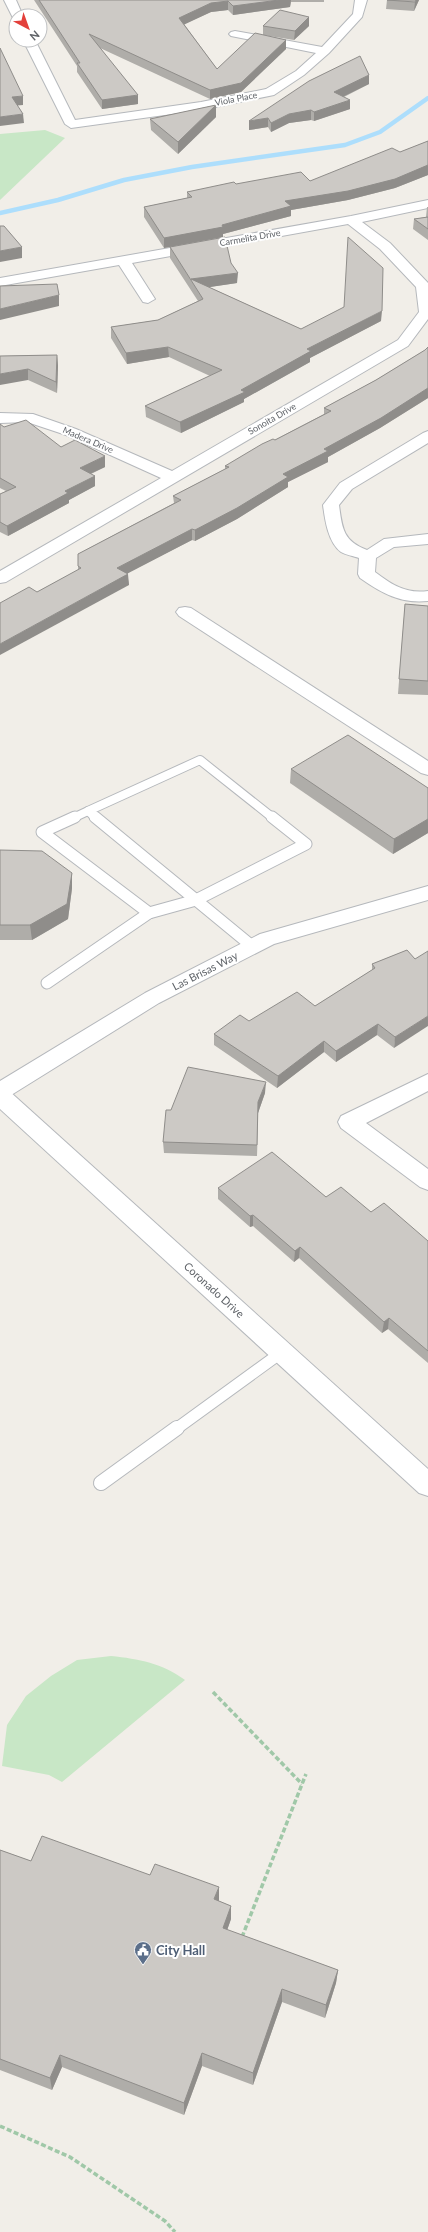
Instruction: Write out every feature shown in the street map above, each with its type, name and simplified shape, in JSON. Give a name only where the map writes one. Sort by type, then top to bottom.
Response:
[{"type":"street","name":"Viola Place","points":[[33,48],[71,124],[201,106],[270,92],[300,72],[325,51],[358,15],[361,0]]},
{"type":"street","points":[[235,34],[325,51]]},
{"type":"street","name":"Carmelita Drive","points":[[0,282],[351,220],[428,204]]},
{"type":"street","name":"Sonoita Drive","points":[[0,578],[403,343],[426,312],[423,286],[386,246],[351,220]]},
{"type":"street","points":[[123,260],[148,299]]},
{"type":"street","name":"Madera Drive","points":[[0,418],[28,417],[71,432],[172,477]]},
{"type":"street","points":[[368,556],[347,548],[334,528],[331,505],[346,486],[428,436]]},
{"type":"street","points":[[368,556],[390,542],[428,539]]},
{"type":"street","points":[[368,556],[366,574],[391,592],[418,598],[428,596]]},
{"type":"street","points":[[185,612],[428,769]]},
{"type":"street","name":"Las Brisas Way","points":[[0,1091],[152,998],[267,940],[428,893]]},
{"type":"street","points":[[428,1082],[349,1122],[428,1180]]},
{"type":"street","name":"Coronado Drive","points":[[0,1096],[428,1484]]},
{"type":"lane","points":[[47,982],[149,912],[195,900],[306,844],[200,760],[42,832],[149,912]]},
{"type":"lane","points":[[88,811],[253,947]]},
{"type":"lane","points":[[101,1483],[282,1352]]},
{"type":"path","points":[[214,1692],[302,1784]]},
{"type":"path","points":[[241,1940],[306,1774]]},
{"type":"path","points":[[0,2126],[70,2157],[165,2221],[175,2232]]},
{"type":"green space","points":[[45,130],[65,138],[0,200],[0,134]]},
{"type":"green space","points":[[111,1656],[150,1663],[168,1670],[185,1680],[62,1782],[49,1775],[2,1766],[7,1725],[26,1696],[51,1676],[77,1660]]},
{"type":"building","points":[[39,0],[279,0],[233,6],[228,1],[211,3],[179,18],[217,69],[255,33],[286,40],[241,83],[210,90],[89,34],[138,95],[102,100],[77,63],[80,63],[48,14],[48,8],[44,8]]},
{"type":"building","points":[[387,0],[416,0],[415,2]]},
{"type":"building","points":[[280,10],[309,17],[295,31],[263,26]]},
{"type":"building","points":[[0,48],[23,96],[12,97],[23,114],[0,117]]},
{"type":"building","points":[[360,56],[369,75],[334,92],[350,100],[314,112],[311,110],[289,114],[271,123],[268,118],[249,121],[309,81]]},
{"type":"building","points":[[216,105],[178,142],[150,119]]},
{"type":"building","points":[[428,141],[428,165],[395,179],[348,191],[285,201],[291,206],[222,225],[223,227],[164,238],[144,207],[192,197],[187,192],[234,182],[236,184],[301,172],[310,181],[392,148],[400,152]]},
{"type":"building","points":[[428,217],[428,229],[414,219]]},
{"type":"building","points":[[0,226],[4,226],[22,247],[0,251]]},
{"type":"building","points":[[225,237],[231,263],[238,273],[191,279],[301,329],[344,307],[348,237],[383,268],[382,311],[307,349],[311,351],[241,390],[245,392],[180,422],[145,406],[222,370],[168,347],[126,353],[111,327],[158,320],[203,299],[170,247]]},
{"type":"building","points":[[57,284],[59,295],[0,309],[0,286]]},
{"type":"building","points":[[428,347],[428,388],[381,418],[324,449],[328,451],[283,474],[288,477],[237,508],[195,530],[192,529],[117,568],[128,574],[0,644],[0,603],[29,587],[37,592],[81,568],[78,566],[78,554],[181,500],[173,496],[229,467],[225,466],[262,444],[273,439],[275,440],[331,411],[324,408],[376,380]]},
{"type":"building","points":[[57,355],[56,382],[28,369],[0,374],[0,356]]},
{"type":"building","points":[[26,420],[61,447],[75,440],[105,456],[80,468],[95,476],[65,491],[68,493],[7,526],[0,522],[0,494],[16,487],[0,478],[0,424],[4,427]]},
{"type":"building","points":[[405,604],[428,606],[428,681],[399,679]]},
{"type":"building","points":[[348,735],[428,788],[428,819],[394,839],[291,769]]},
{"type":"building","points":[[0,850],[42,851],[72,873],[67,904],[30,925],[0,925]]},
{"type":"building","points":[[407,950],[415,959],[428,951],[428,1016],[395,1037],[378,1024],[336,1051],[324,1041],[278,1076],[214,1034],[240,1015],[249,1021],[297,992],[315,1006],[375,968],[372,964]]},
{"type":"building","points":[[188,1067],[266,1082],[258,1102],[257,1145],[163,1142],[166,1110],[171,1110]]},
{"type":"building","points":[[272,1152],[326,1197],[341,1187],[371,1212],[384,1203],[428,1241],[428,1351],[389,1318],[384,1322],[300,1247],[295,1251],[253,1215],[250,1216],[218,1188]]},
{"type":"building","name":"City Hall","points":[[42,1836],[150,1875],[155,1864],[219,1887],[214,1899],[231,1906],[223,1928],[338,1970],[326,2005],[282,1989],[253,2073],[202,2053],[184,2103],[60,2055],[50,2078],[0,2059],[0,1850],[31,1861]]},
{"type":"waterway","points":[[0,213],[58,200],[124,180],[192,167],[345,145],[380,132],[428,98]]},
{"type":"place","name":"City Hall","points":[[143,1965]]}]
